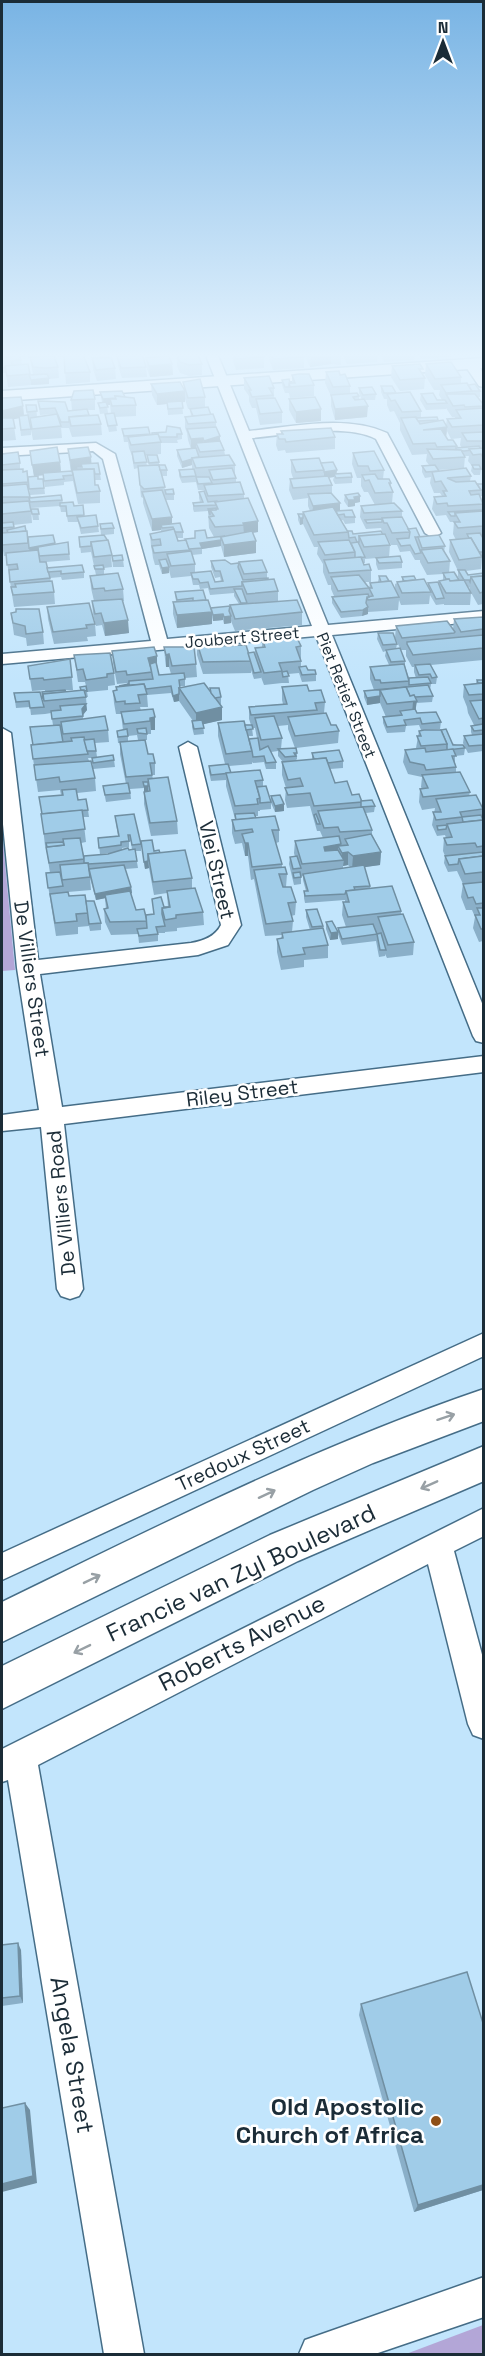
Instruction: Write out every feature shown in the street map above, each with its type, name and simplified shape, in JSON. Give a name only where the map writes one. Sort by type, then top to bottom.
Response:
[{"type":"main road","points":[[2,1623],[271,1492],[417,1427],[483,1405]]},
{"type":"main road","name":"Francie van Zyl Boulevard","points":[[2,1689],[284,1548],[483,1463]]},
{"type":"street","points":[[112,463],[160,645]]},
{"type":"street","name":"Piet Retief Street","points":[[256,463],[483,1036]]},
{"type":"street","points":[[396,463],[433,533]]},
{"type":"street","name":"Joubert Street","points":[[2,659],[483,616]]},
{"type":"street","name":"De Villiers Street","points":[[2,733],[28,968],[52,1117]]},
{"type":"street","name":"Vlei Street","points":[[28,968],[191,950],[214,945],[227,935],[231,925],[188,747]]},
{"type":"street","name":"Riley Street","points":[[2,1123],[483,1064]]},
{"type":"street","name":"De Villiers Road","points":[[52,1117],[70,1288]]},
{"type":"street","name":"Tredoux Street","points":[[2,1567],[483,1344]]},
{"type":"street","name":"Roberts Avenue","points":[[11,1761],[483,1521]]},
{"type":"street","points":[[438,1544],[483,1724]]},
{"type":"street","name":"Angela Street","points":[[11,1761],[124,2355]]},
{"type":"street","points":[[319,2355],[483,2297]]},
{"type":"shaded area","points":[[2,831],[15,970],[2,971]]},
{"type":"shaded area","points":[[483,2325],[483,2354],[406,2354]]},
{"type":"building","points":[[98,463],[100,474],[95,474],[94,469],[77,469],[76,467],[82,467],[81,464]]},
{"type":"building","points":[[194,463],[234,463],[235,465],[196,468]]},
{"type":"building","points":[[292,463],[321,463],[324,470],[296,472]]},
{"type":"building","points":[[321,463],[333,463],[337,470],[324,472]]},
{"type":"building","points":[[357,463],[380,463],[384,470],[370,471],[368,466],[358,466]]},
{"type":"building","points":[[159,465],[165,487],[144,489],[140,485],[138,466]]},
{"type":"building","points":[[159,465],[165,465],[167,470],[160,470]]},
{"type":"building","points":[[435,465],[439,471],[426,472],[422,466]]},
{"type":"building","points":[[472,465],[479,465],[481,469],[474,469]]},
{"type":"building","points":[[232,468],[236,478],[213,480],[209,470]]},
{"type":"building","points":[[466,468],[471,476],[447,478],[456,482],[475,481],[481,490],[469,491],[471,495],[479,494],[483,504],[448,506],[447,503],[437,504],[434,497],[446,496],[443,491],[447,491],[441,481],[435,482],[432,472]]},
{"type":"building","points":[[23,469],[23,472],[27,471],[28,482],[2,484],[2,470]]},
{"type":"building","points":[[94,469],[95,485],[98,485],[100,491],[77,493],[72,470]]},
{"type":"building","points":[[194,469],[196,476],[181,477],[179,470]]},
{"type":"building","points":[[72,471],[73,475],[63,476],[64,479],[44,481],[43,473]]},
{"type":"building","points":[[351,473],[352,477],[336,478],[334,474]]},
{"type":"building","points":[[375,474],[378,479],[389,479],[393,492],[375,493],[369,480],[365,481],[362,475]]},
{"type":"building","points":[[38,476],[38,479],[43,479],[44,488],[29,489],[28,477]]},
{"type":"building","points":[[328,476],[332,485],[293,488],[290,479]]},
{"type":"building","points":[[196,477],[209,477],[212,483],[198,484]]},
{"type":"building","points":[[240,482],[244,494],[208,496],[204,485]]},
{"type":"building","points":[[27,484],[30,497],[2,497],[2,486]]},
{"type":"building","points":[[477,484],[483,484],[483,490],[481,490]]},
{"type":"building","points":[[173,489],[174,494],[166,494],[165,490]]},
{"type":"building","points":[[162,490],[172,517],[152,519],[142,492]]},
{"type":"building","points":[[204,491],[208,502],[217,501],[216,505],[194,506],[193,503],[203,502],[199,492]]},
{"type":"building","points":[[331,493],[340,503],[313,506],[308,494]]},
{"type":"building","points":[[358,493],[360,496],[354,497],[355,500],[348,500],[345,495]]},
{"type":"building","points":[[61,495],[62,500],[30,502],[29,498]]},
{"type":"building","points":[[248,498],[258,521],[243,523],[244,525],[215,527],[209,517],[214,516],[210,510],[218,509],[215,502]]},
{"type":"building","points":[[29,501],[31,511],[2,514],[2,503]]},
{"type":"building","points":[[73,502],[74,506],[83,505],[84,515],[67,516],[66,506],[60,506],[60,503]]},
{"type":"building","points":[[394,503],[402,511],[364,513],[361,506]]},
{"type":"building","points":[[333,507],[348,532],[314,535],[303,512]]},
{"type":"building","points":[[31,509],[38,509],[39,514],[32,514]]},
{"type":"building","points":[[352,510],[355,517],[338,515],[336,511]]},
{"type":"building","points":[[483,510],[455,513],[455,516],[451,516],[448,512]]},
{"type":"building","points":[[483,511],[483,526],[458,528],[454,522],[460,522],[455,513]]},
{"type":"building","points":[[96,515],[98,526],[81,528],[77,517]]},
{"type":"building","points":[[402,517],[410,532],[392,533],[382,518]]},
{"type":"building","points":[[382,519],[382,522],[367,523],[365,520]]},
{"type":"building","points":[[13,522],[14,527],[2,528],[2,523]]},
{"type":"building","points":[[112,523],[114,528],[101,529],[100,524]]},
{"type":"building","points":[[180,523],[183,532],[175,532],[173,527],[162,528],[161,525]]},
{"type":"building","points":[[25,526],[26,531],[8,533],[7,530]]},
{"type":"building","points":[[416,528],[420,537],[415,537],[421,553],[415,554],[410,545],[401,546],[397,539],[409,538],[408,529]]},
{"type":"building","points":[[174,529],[178,541],[186,540],[190,550],[154,553],[152,546],[161,545],[160,539],[152,540],[150,534]]},
{"type":"building","points":[[205,530],[207,538],[225,536],[221,537],[221,540],[200,543],[202,548],[189,549],[185,539],[195,538],[195,531]]},
{"type":"building","points":[[27,531],[28,543],[2,545],[2,533]]},
{"type":"building","points":[[252,531],[256,541],[224,545],[221,537]]},
{"type":"building","points":[[348,531],[352,531],[353,534],[381,531],[383,535],[359,536],[359,542],[357,542],[355,537],[349,538]]},
{"type":"building","points":[[480,533],[483,538],[483,552],[479,552],[467,534]]},
{"type":"building","points":[[385,534],[390,545],[364,547],[359,536]]},
{"type":"building","points":[[53,535],[55,543],[29,548],[28,537]]},
{"type":"building","points":[[104,535],[108,541],[91,542],[91,546],[80,547],[79,537]]},
{"type":"building","points":[[439,535],[445,546],[422,548],[418,537]]},
{"type":"building","points":[[471,538],[482,557],[459,560],[450,540]]},
{"type":"building","points":[[108,540],[112,555],[94,557],[91,542]]},
{"type":"building","points":[[349,540],[355,552],[325,555],[318,542]]},
{"type":"building","points":[[68,542],[69,554],[39,556],[38,547]]},
{"type":"building","points":[[358,542],[365,557],[355,558],[351,543]]},
{"type":"building","points":[[442,548],[450,561],[428,563],[421,550]]},
{"type":"building","points":[[38,550],[40,562],[46,562],[50,578],[10,582],[9,570],[18,569],[17,564],[7,565],[6,553]]},
{"type":"building","points":[[191,551],[195,564],[171,566],[167,554]]},
{"type":"building","points":[[122,555],[123,560],[113,561],[112,556]]},
{"type":"building","points":[[400,556],[402,562],[379,563],[376,558]]},
{"type":"building","points":[[361,557],[364,565],[369,564],[371,570],[329,573],[324,560]]},
{"type":"building","points":[[166,559],[169,567],[162,568],[159,560]]},
{"type":"building","points":[[225,560],[231,564],[239,563],[238,567],[243,580],[268,578],[268,580],[242,582],[242,586],[210,589],[208,582],[200,583],[198,579],[193,579],[191,573],[211,571],[215,582],[223,581],[220,571],[215,571],[211,561]]},
{"type":"building","points":[[262,560],[267,572],[244,574],[239,562]]},
{"type":"building","points":[[82,565],[84,572],[61,574],[61,571],[48,572],[47,568]]},
{"type":"building","points":[[103,565],[104,569],[95,569],[94,566]]},
{"type":"building","points":[[458,570],[465,570],[468,575],[483,573],[483,576],[471,577],[470,582],[464,580]]},
{"type":"building","points":[[454,572],[459,580],[450,581],[443,573]]},
{"type":"building","points":[[118,573],[123,589],[105,591],[104,588],[93,589],[90,576]]},
{"type":"building","points":[[359,575],[369,588],[338,591],[331,577]]},
{"type":"building","points":[[379,576],[386,576],[389,581],[381,582]]},
{"type":"building","points":[[414,576],[416,580],[404,581],[402,577]]},
{"type":"building","points":[[483,576],[483,592],[480,593],[471,577]]},
{"type":"building","points":[[274,579],[278,591],[247,594],[242,582]]},
{"type":"building","points":[[424,579],[431,592],[402,593],[397,582]]},
{"type":"building","points":[[449,579],[450,581],[464,580],[471,593],[446,593],[439,581]]},
{"type":"building","points":[[52,581],[54,592],[13,595],[11,587],[16,587],[15,584]]},
{"type":"building","points":[[391,581],[399,597],[368,600],[367,597],[373,596],[369,588],[372,588],[370,583]]},
{"type":"building","points":[[438,582],[444,598],[436,599],[428,583]]},
{"type":"building","points":[[234,589],[242,589],[247,603],[241,603]]},
{"type":"building","points":[[203,590],[206,600],[193,601],[193,598],[177,600],[175,592]]},
{"type":"building","points":[[368,594],[366,603],[368,607],[363,610],[341,612],[332,597]]},
{"type":"building","points":[[122,599],[128,620],[104,623],[101,613],[95,614],[92,601]]},
{"type":"building","points":[[208,600],[212,612],[177,615],[173,602]]},
{"type":"building","points":[[297,600],[302,612],[235,619],[230,605]]},
{"type":"building","points":[[89,603],[95,624],[86,625],[87,628],[53,632],[47,607]]},
{"type":"building","points":[[230,606],[231,616],[213,615],[211,608]]},
{"type":"building","points":[[16,609],[39,609],[43,632],[26,634],[25,626],[13,623],[11,613],[16,612]]},
{"type":"building","points":[[483,617],[483,629],[461,632],[454,619]]},
{"type":"building","points":[[447,621],[454,633],[402,638],[396,626]]},
{"type":"building","points":[[378,633],[393,633],[397,644],[383,645]]},
{"type":"building","points":[[483,635],[483,648],[413,655],[407,644],[407,642]]},
{"type":"building","points":[[296,636],[301,646],[296,647],[301,661],[279,663],[282,671],[264,673],[255,648],[265,647],[262,639]]},
{"type":"building","points":[[215,642],[216,646],[246,645],[251,661],[203,662],[197,643]]},
{"type":"building","points":[[154,647],[157,656],[148,658],[152,672],[127,675],[126,671],[116,672],[112,651]]},
{"type":"building","points":[[164,647],[194,647],[196,664],[172,666],[169,654],[166,655]]},
{"type":"building","points":[[400,648],[405,661],[391,662],[386,650]]},
{"type":"building","points":[[254,652],[261,672],[254,673],[248,653]]},
{"type":"building","points":[[110,653],[114,673],[107,674],[107,677],[86,680],[83,669],[77,670],[74,655]]},
{"type":"building","points":[[70,659],[72,677],[30,679],[28,666]]},
{"type":"building","points":[[156,662],[159,675],[184,673],[185,679],[179,680],[179,694],[173,696],[171,686],[146,689],[144,684],[119,686],[129,684],[129,681],[153,679],[150,664]]},
{"type":"building","points":[[404,664],[409,681],[381,683],[380,680],[375,680],[370,667]]},
{"type":"building","points":[[430,664],[437,677],[432,678],[430,674],[419,675],[415,665]]},
{"type":"building","points":[[306,666],[308,670],[315,670],[316,674],[302,675],[299,667]]},
{"type":"building","points":[[287,671],[289,676],[283,677],[282,672]]},
{"type":"building","points":[[428,677],[431,683],[409,685],[409,678]]},
{"type":"building","points":[[204,683],[222,707],[196,713],[179,688]]},
{"type":"building","points":[[483,683],[483,694],[469,695],[464,685]]},
{"type":"building","points":[[144,684],[147,694],[138,695],[140,703],[116,702],[113,691],[117,690],[116,687]]},
{"type":"building","points":[[307,685],[309,691],[321,690],[325,702],[315,703],[317,710],[251,715],[249,707],[287,704],[282,687]]},
{"type":"building","points":[[428,685],[433,696],[410,696],[406,687]]},
{"type":"building","points":[[86,686],[87,691],[81,690],[80,687]]},
{"type":"building","points":[[403,687],[380,690],[380,696],[367,698],[364,691]]},
{"type":"building","points":[[406,687],[410,696],[414,695],[417,701],[387,704],[380,690]]},
{"type":"building","points":[[210,688],[219,688],[221,697],[215,698]]},
{"type":"building","points":[[65,690],[66,692],[43,694],[43,699],[42,692]]},
{"type":"building","points":[[84,690],[86,697],[44,701],[43,694]]},
{"type":"building","points":[[40,692],[44,707],[30,708],[29,701],[16,702],[14,693]]},
{"type":"building","points":[[483,700],[483,718],[479,719],[470,701]]},
{"type":"building","points":[[86,704],[82,709],[83,716],[52,719],[51,711],[61,710],[60,706]]},
{"type":"building","points":[[153,709],[155,717],[150,718],[150,721],[124,724],[121,712]]},
{"type":"building","points":[[415,709],[417,713],[436,712],[441,722],[422,724],[420,718],[404,720],[406,725],[387,727],[383,717],[402,715],[400,711]]},
{"type":"building","points":[[326,713],[331,725],[336,725],[339,731],[295,736],[288,717]]},
{"type":"building","points":[[105,716],[108,730],[63,734],[61,722]]},
{"type":"building","points":[[274,716],[282,738],[261,740],[255,718]]},
{"type":"building","points":[[202,720],[204,728],[194,729],[192,721]]},
{"type":"building","points":[[244,721],[252,751],[226,754],[218,723]]},
{"type":"building","points":[[483,724],[483,730],[474,731],[471,726]]},
{"type":"building","points":[[60,725],[63,742],[33,745],[30,727]]},
{"type":"building","points":[[245,725],[252,725],[253,729],[246,730]]},
{"type":"building","points":[[146,728],[147,734],[138,733],[137,729]]},
{"type":"building","points":[[127,729],[128,736],[118,737],[117,731]]},
{"type":"building","points":[[446,729],[453,745],[463,745],[465,748],[447,750],[441,730]]},
{"type":"building","points":[[441,730],[447,744],[421,746],[417,736],[421,736],[419,731]]},
{"type":"building","points":[[483,734],[483,745],[469,746],[464,736]]},
{"type":"building","points":[[84,737],[88,754],[33,759],[31,745],[72,741],[71,738]]},
{"type":"building","points":[[258,738],[260,750],[268,746],[276,762],[266,763],[264,756],[253,757],[249,739]]},
{"type":"building","points":[[94,739],[96,751],[87,751],[84,740]]},
{"type":"building","points":[[145,740],[148,754],[153,754],[155,763],[150,763],[152,775],[126,777],[120,742]]},
{"type":"building","points":[[296,748],[297,753],[294,753],[296,756],[285,757],[278,749]]},
{"type":"building","points":[[425,748],[426,752],[453,749],[456,756],[452,756],[456,767],[426,770],[424,765],[410,762],[405,750]]},
{"type":"building","points":[[339,750],[343,761],[328,763],[326,758],[314,759],[312,753]]},
{"type":"building","points":[[113,755],[114,760],[93,763],[92,758]]},
{"type":"building","points":[[326,758],[335,783],[347,781],[352,795],[359,794],[362,802],[314,806],[310,793],[288,795],[285,788],[303,786],[300,778],[288,780],[282,762]]},
{"type":"building","points":[[91,761],[95,778],[60,782],[59,777],[36,780],[34,765]]},
{"type":"building","points":[[228,764],[231,773],[211,775],[209,766]]},
{"type":"building","points":[[260,770],[263,780],[255,781],[260,798],[257,799],[258,804],[235,806],[226,773]]},
{"type":"building","points":[[460,772],[470,792],[423,797],[420,789],[428,788],[422,775]]},
{"type":"building","points":[[168,777],[177,821],[150,823],[144,792],[150,791],[148,779]]},
{"type":"building","points":[[128,783],[130,793],[105,795],[103,786]]},
{"type":"building","points":[[266,786],[271,802],[260,803],[257,787]]},
{"type":"building","points":[[76,789],[78,800],[86,799],[88,810],[42,814],[39,797],[63,795],[62,790]]},
{"type":"building","points":[[280,795],[284,804],[275,806],[271,796]]},
{"type":"building","points":[[476,795],[483,809],[460,812],[462,817],[436,820],[433,812],[441,812],[436,799]]},
{"type":"building","points":[[372,800],[375,806],[361,807],[361,801]]},
{"type":"building","points":[[363,807],[372,830],[340,832],[338,827],[324,828],[318,811]]},
{"type":"building","points":[[82,810],[85,829],[44,834],[41,814]]},
{"type":"building","points":[[254,813],[256,818],[236,820],[235,814]]},
{"type":"building","points":[[134,814],[141,844],[132,845],[130,835],[128,835],[129,841],[121,842],[121,845],[99,848],[98,838],[119,836],[115,816]]},
{"type":"building","points":[[316,814],[320,824],[317,824],[314,815]]},
{"type":"building","points":[[481,815],[483,820],[463,822],[462,817]]},
{"type":"building","points":[[275,816],[279,830],[272,830],[282,864],[252,867],[248,843],[245,843],[242,834],[253,832],[252,829],[235,831],[232,820]]},
{"type":"building","points":[[483,820],[483,846],[477,847],[475,843],[447,845],[444,838],[452,837],[447,824]]},
{"type":"building","points":[[447,825],[446,829],[438,830],[437,826]]},
{"type":"building","points":[[371,834],[381,852],[353,856],[348,852],[342,853],[338,846],[348,845],[345,839]]},
{"type":"building","points":[[339,836],[341,844],[324,847],[325,851],[338,850],[344,860],[302,864],[295,841]]},
{"type":"building","points":[[80,838],[84,859],[49,863],[46,847],[64,845],[63,839]]},
{"type":"building","points":[[152,840],[154,851],[159,850],[160,853],[148,854],[148,861],[144,862],[141,841]]},
{"type":"building","points":[[63,842],[64,845],[47,847],[46,843]]},
{"type":"building","points":[[128,848],[129,850],[135,849],[137,861],[84,863],[84,856],[108,854]]},
{"type":"building","points":[[185,850],[192,878],[153,882],[148,854]]},
{"type":"building","points":[[483,852],[483,856],[459,859],[458,864],[449,865],[445,856]]},
{"type":"building","points":[[297,856],[301,868],[293,869],[290,857]]},
{"type":"building","points":[[483,856],[483,872],[465,874],[459,859]]},
{"type":"building","points":[[88,863],[90,877],[62,880],[60,865]]},
{"type":"building","points":[[124,865],[131,887],[95,894],[89,869]]},
{"type":"building","points":[[364,865],[370,886],[354,887],[355,890],[346,891],[345,894],[305,896],[304,891],[308,891],[303,874]]},
{"type":"building","points":[[285,867],[287,874],[279,874],[283,887],[291,887],[296,902],[288,903],[293,921],[266,924],[254,870]]},
{"type":"building","points":[[60,872],[63,886],[48,888],[46,873]]},
{"type":"building","points":[[300,872],[301,877],[294,878],[293,873]]},
{"type":"building","points":[[483,882],[483,903],[476,904],[473,897],[468,898],[463,884]]},
{"type":"building","points":[[392,886],[401,911],[348,917],[343,902],[349,902],[346,891]]},
{"type":"building","points":[[195,888],[203,912],[176,915],[176,918],[165,920],[162,908],[170,907],[167,891]]},
{"type":"building","points":[[130,891],[136,910],[144,909],[147,921],[110,922],[104,909],[108,908],[105,895]]},
{"type":"building","points":[[68,892],[69,896],[85,895],[88,913],[76,914],[77,921],[55,923],[50,894]]},
{"type":"building","points":[[161,897],[164,907],[169,907],[162,908],[165,926],[156,927],[158,934],[139,936],[137,929],[147,928],[146,915],[154,914],[152,899]]},
{"type":"building","points":[[86,901],[94,901],[101,923],[89,924]]},
{"type":"building","points":[[477,908],[483,908],[483,929],[475,915],[480,915]]},
{"type":"building","points":[[317,909],[323,926],[312,927],[306,910]]},
{"type":"building","points":[[403,914],[414,942],[388,945],[378,917]]},
{"type":"building","points":[[332,921],[338,932],[331,933],[326,922]]},
{"type":"building","points":[[373,924],[377,934],[342,939],[338,928]]},
{"type":"building","points":[[323,928],[328,945],[303,948],[305,954],[282,957],[277,939],[283,938],[282,933]]},
{"type":"building","points":[[381,933],[386,950],[380,950],[377,934]]},
{"type":"building","points":[[18,1943],[20,1996],[2,1998],[2,1945]]},
{"type":"building","name":"Old Apostolic Church of Africa","points":[[467,1972],[483,2023],[483,2185],[418,2205],[361,2004]]},
{"type":"building","points":[[25,2103],[33,2176],[2,2184],[2,2108]]},
{"type":"place","name":"Old Apostolic Church of Africa","points":[[436,2121]]}]
